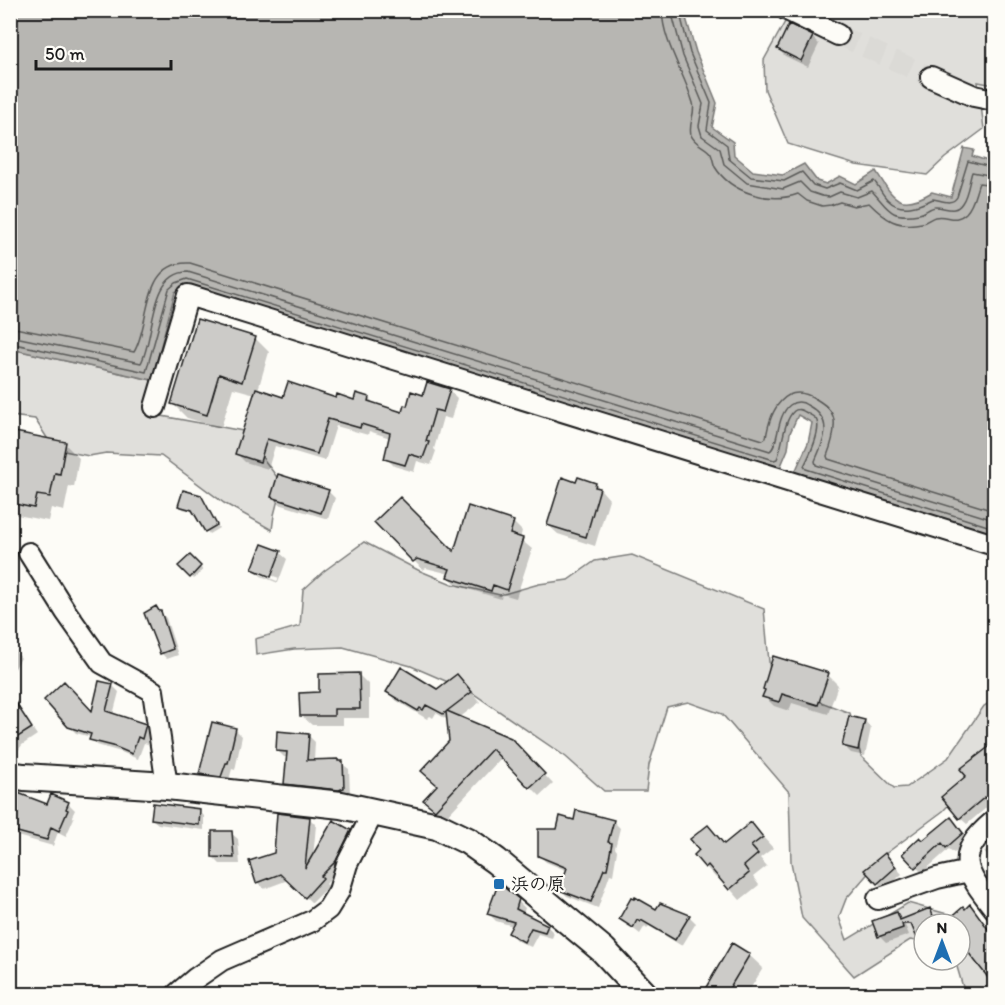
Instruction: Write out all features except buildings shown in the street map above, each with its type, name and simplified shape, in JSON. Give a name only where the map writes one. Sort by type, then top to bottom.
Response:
[{"type":"street","points":[[787,10],[838,35]]},
{"type":"street","points":[[931,77],[974,96],[994,100]]},
{"type":"street","points":[[155,407],[188,295],[994,545]]},
{"type":"street","points":[[28,553],[102,663],[153,691],[167,786]]},
{"type":"street","points":[[10,775],[167,786],[341,805],[437,826],[479,848],[603,950],[644,994]]},
{"type":"street","points":[[177,994],[222,960],[312,921],[328,909],[339,891],[347,864],[374,811]]},
{"type":"street","points":[[994,821],[971,845],[968,856],[969,871],[975,884],[994,908]]},
{"type":"street","points":[[878,899],[937,878],[969,871]]},
{"type":"shaded area","points":[[791,11],[994,11],[994,85],[978,82],[984,129],[945,158],[927,175],[856,165],[788,144],[765,90],[764,60]]},
{"type":"shaded area","points":[[11,349],[152,380],[162,416],[243,431],[282,484],[272,530],[224,503],[161,456],[106,453],[89,456],[54,449],[35,419],[11,416]]},
{"type":"shaded area","points":[[364,542],[418,570],[452,584],[500,595],[539,584],[568,580],[595,561],[632,555],[764,609],[771,683],[850,713],[861,756],[894,788],[907,787],[948,758],[984,706],[994,700],[994,747],[974,778],[943,811],[884,855],[846,899],[839,917],[847,940],[908,903],[940,912],[912,912],[912,940],[854,976],[802,918],[791,862],[789,792],[722,714],[688,702],[667,707],[649,765],[646,791],[604,791],[566,757],[471,692],[411,666],[343,647],[294,649],[256,655],[255,639],[300,626],[303,590],[324,571]]},
{"type":"shaded area","points":[[972,956],[994,983],[994,994],[965,994],[959,972],[972,972]]},
{"type":"water","points":[[11,11],[684,11],[696,52],[717,103],[712,127],[733,142],[734,155],[753,171],[783,175],[804,164],[817,181],[826,184],[840,176],[856,184],[876,171],[892,195],[904,201],[912,201],[932,192],[951,197],[964,148],[974,150],[972,156],[994,163],[994,535],[795,472],[808,443],[812,423],[798,415],[780,468],[186,285],[175,292],[152,380],[11,349]]},
{"type":"tunnel","points":[[838,35],[931,77]]},
{"type":"place","name":"浜の原","points":[[499,884]]}]
